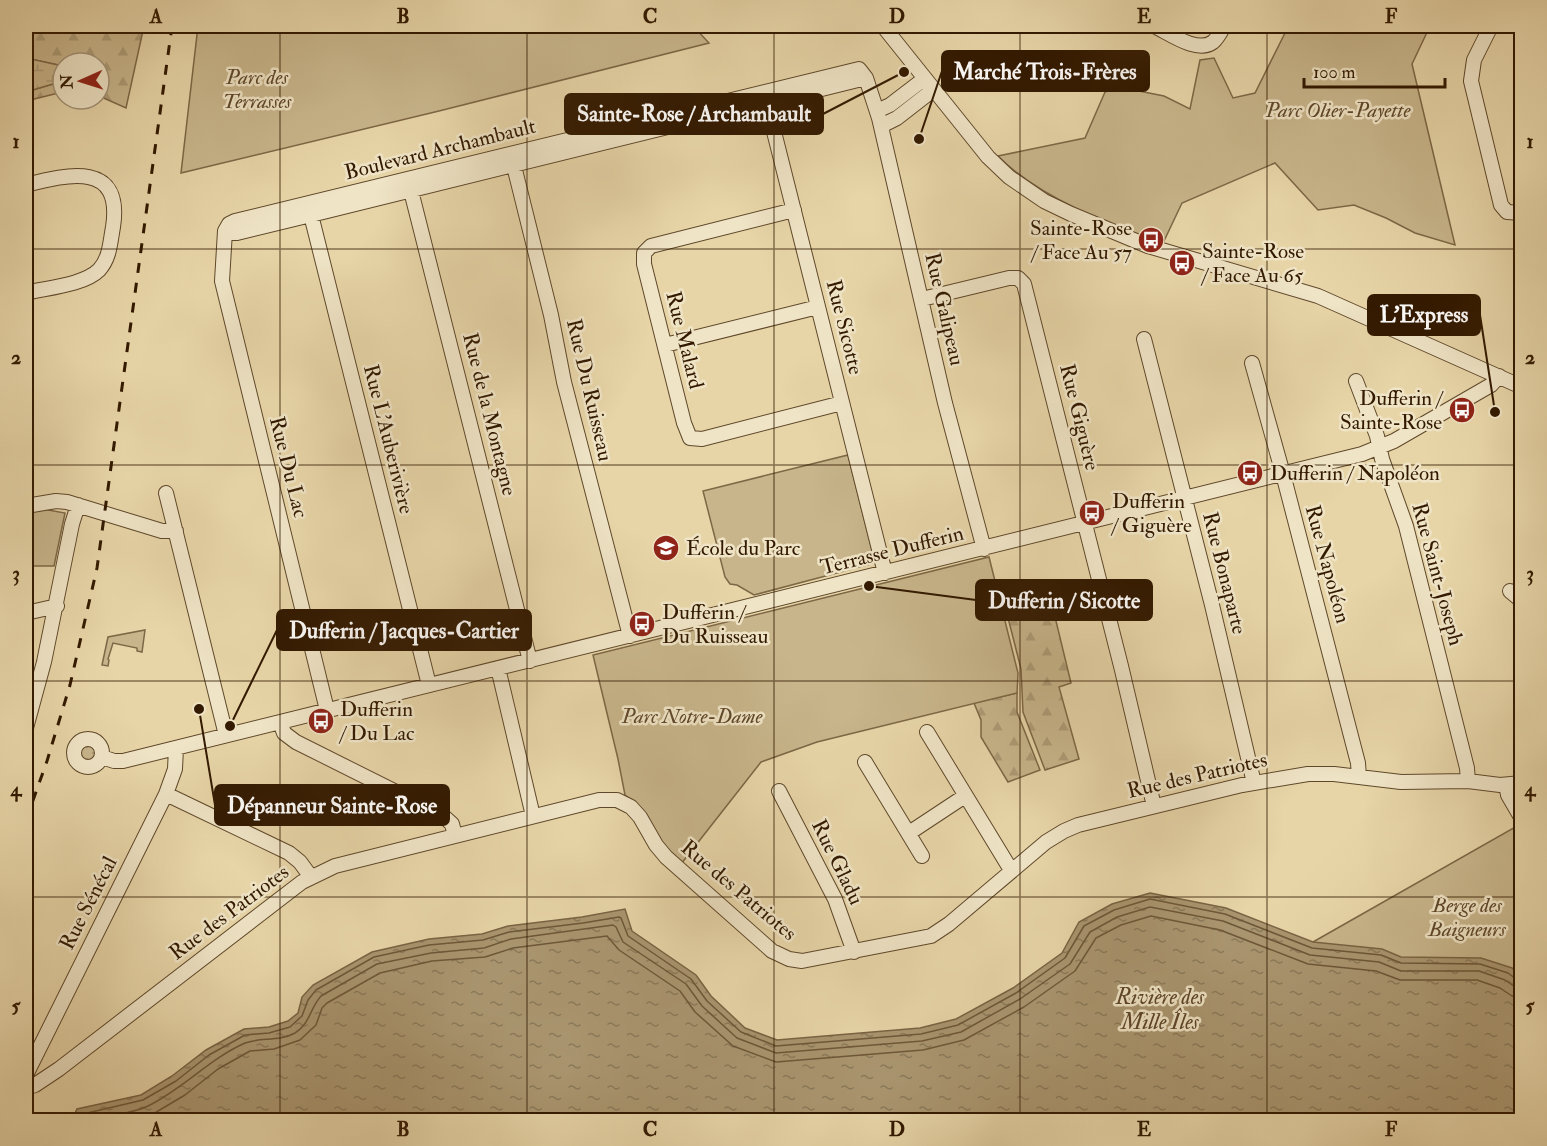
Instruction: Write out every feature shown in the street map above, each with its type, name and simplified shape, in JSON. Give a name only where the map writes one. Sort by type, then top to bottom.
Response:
[{"type":"street","points":[[884,26],[976,144],[1002,171],[1051,205],[1148,246],[1325,299],[1521,387]]},
{"type":"street","points":[[1154,26],[1193,45],[1203,46],[1215,41],[1224,26]]},
{"type":"street","points":[[1491,26],[1473,64],[1472,85],[1500,205],[1509,213],[1521,213]]},
{"type":"street","name":"Boulevard Archambault","points":[[225,233],[227,225],[235,221],[309,209],[624,132],[765,97],[856,68],[862,70],[866,78]]},
{"type":"street","name":"Rue Galipeau","points":[[866,78],[881,126],[945,403],[984,549]]},
{"type":"street","points":[[877,111],[890,105],[924,79]]},
{"type":"street","points":[[881,126],[897,118],[933,90]]},
{"type":"street","name":"Rue Sicotte","points":[[765,97],[885,573]]},
{"type":"street","name":"Rue Du Ruisseau","points":[[512,159],[551,315],[563,376],[630,636]]},
{"type":"street","points":[[26,185],[63,176],[93,177],[105,185],[112,195],[114,220],[108,257],[99,270],[85,279],[26,293]]},
{"type":"street","name":"Rue de la Montagne","points":[[410,184],[530,661]]},
{"type":"street","name":"Rue L'Auberivière","points":[[309,209],[429,685]]},
{"type":"street","name":"Rue Malard","points":[[794,210],[654,245],[646,249],[643,256],[644,264],[664,345],[684,423],[688,436],[692,438],[702,439],[842,403]]},
{"type":"street","name":"Rue Du Lac","points":[[225,233],[222,281],[327,710]]},
{"type":"street","name":"Rue Giguère","points":[[922,299],[1009,278],[1023,281],[1026,287],[1154,806]]},
{"type":"street","points":[[664,345],[818,307]]},
{"type":"street","name":"Rue Bonaparte","points":[[1144,339],[1254,783]]},
{"type":"street","name":"Rue Napoléon","points":[[1252,363],[1358,763],[1359,777]]},
{"type":"street","name":"Terrasse Dufferin","points":[[102,757],[120,761],[176,748],[1355,456],[1379,448],[1491,385],[1499,376]]},
{"type":"street","name":"Rue Saint-Joseph","points":[[1356,381],[1377,436],[1411,544],[1468,771],[1468,782]]},
{"type":"street","points":[[166,493],[226,735]]},
{"type":"street","points":[[26,506],[56,501],[78,505],[165,532],[176,531]]},
{"type":"street","points":[[26,728],[44,662],[72,524],[78,505]]},
{"type":"street","points":[[1510,591],[1521,601]]},
{"type":"street","points":[[26,613],[57,606]]},
{"type":"street","points":[[498,668],[533,816]]},
{"type":"street","points":[[280,722],[284,733],[296,742],[442,814],[452,824],[455,836]]},
{"type":"street","points":[[927,732],[1011,870]]},
{"type":"street","name":"Rue Sénécal","points":[[26,1075],[166,794],[175,769],[176,748]]},
{"type":"street","points":[[865,762],[922,856]]},
{"type":"street","name":"Rue des Patriotes","points":[[26,1088],[35,1085],[68,1062],[311,876],[335,866],[598,800],[610,799],[622,802],[635,811],[666,857],[778,955],[802,961],[933,936],[1051,838],[1069,828],[1154,806],[1254,783],[1314,773],[1401,782],[1468,782],[1506,785],[1521,783]]},
{"type":"street","points":[[1506,785],[1508,795],[1521,819]]},
{"type":"street","name":"Rue Gladu","points":[[779,791],[835,899],[854,952]]},
{"type":"street","points":[[166,794],[289,854],[300,862],[311,876]]},
{"type":"street","points":[[909,833],[965,796]]},
{"type":"green space","points":[[26,26],[144,26],[126,108],[111,101],[111,51],[51,51],[51,63],[26,58]]},
{"type":"green space","name":"Parc des Terrasses","points":[[198,26],[693,26],[709,43],[181,173]]},
{"type":"green space","name":"Parc Olier-Payette","points":[[1280,26],[1430,26],[1412,64],[1455,245],[1415,233],[1354,205],[1318,210],[1275,163],[1182,203],[1163,243],[1120,228],[1054,197],[1014,171],[998,156],[1085,138],[1105,92],[1119,87],[1164,96],[1190,109],[1200,60],[1214,58],[1233,98],[1255,93],[1287,29]]},
{"type":"green space","points":[[26,58],[51,63],[51,85],[26,92]]},
{"type":"green space","points":[[51,85],[51,95],[26,101],[26,92]]},
{"type":"green space","points":[[848,455],[873,554],[871,564],[754,595],[737,585],[730,584],[725,577],[703,491]]},
{"type":"green space","points":[[26,506],[65,513],[54,566],[26,566]]},
{"type":"green space","name":"Parc Notre-Dame","points":[[989,557],[1018,673],[1017,693],[817,742],[761,762],[681,864],[669,852],[632,800],[625,795],[593,655]]},
{"type":"green space","points":[[1048,588],[1071,683],[1059,687],[1079,759],[1045,770],[1023,712],[1021,669],[1003,598]]},
{"type":"green space","points":[[145,630],[142,652],[137,651],[137,648],[113,643],[108,666],[102,665],[108,637]]},
{"type":"green space","points":[[1017,693],[1017,712],[1040,770],[1008,782],[981,737],[981,720],[974,703]]},
{"type":"green space","points":[[85,744],[91,744],[96,752],[94,758],[85,760],[80,755],[80,749]]},
{"type":"green space","name":"Berge des Baigneurs","points":[[1517,826],[1521,834],[1521,987],[1373,966],[1313,942]]},
{"type":"water","name":"Rivière des Mille Îles","points":[[1150,893],[1226,908],[1313,942],[1382,949],[1401,957],[1481,958],[1512,968],[1521,976],[1521,1120],[72,1120],[77,1109],[141,1095],[172,1076],[206,1050],[244,1029],[269,1027],[288,1021],[298,1013],[302,997],[313,985],[372,952],[429,939],[482,934],[508,926],[625,909],[632,931],[696,975],[711,996],[745,1028],[777,1040],[920,1028],[956,1019],[1013,988],[1062,953],[1079,922],[1112,904]]},
{"type":"railway","points":[[26,820],[70,685],[97,568],[172,26]]},
{"type":"place","name":"Sainte-Rose / Archambault","points":[[904,72]]},
{"type":"place","name":"Marché Trois-Frères","points":[[919,139]]},
{"type":"place","name":"Sainte-Rose / Face Au 57","points":[[1151,240]]},
{"type":"place","name":"Sainte-Rose / Face Au 65","points":[[1182,263]]},
{"type":"place","name":"Dufferin / Sainte-Rose","points":[[1462,410]]},
{"type":"place","name":"L'Express","points":[[1495,412]]},
{"type":"place","name":"Dufferin / Napoléon","points":[[1250,473]]},
{"type":"place","name":"Dufferin / Giguère","points":[[1092,513]]},
{"type":"place","name":"École du Parc","points":[[666,548]]},
{"type":"place","name":"Dufferin / Sicotte","points":[[869,586]]},
{"type":"place","name":"Dufferin / Du Ruisseau","points":[[642,624]]},
{"type":"place","name":"Dépanneur Sainte-Rose","points":[[199,709]]},
{"type":"place","name":"Dufferin / Du Lac","points":[[321,721]]},
{"type":"place","name":"Dufferin / Jacques-Cartier","points":[[230,726]]}]
